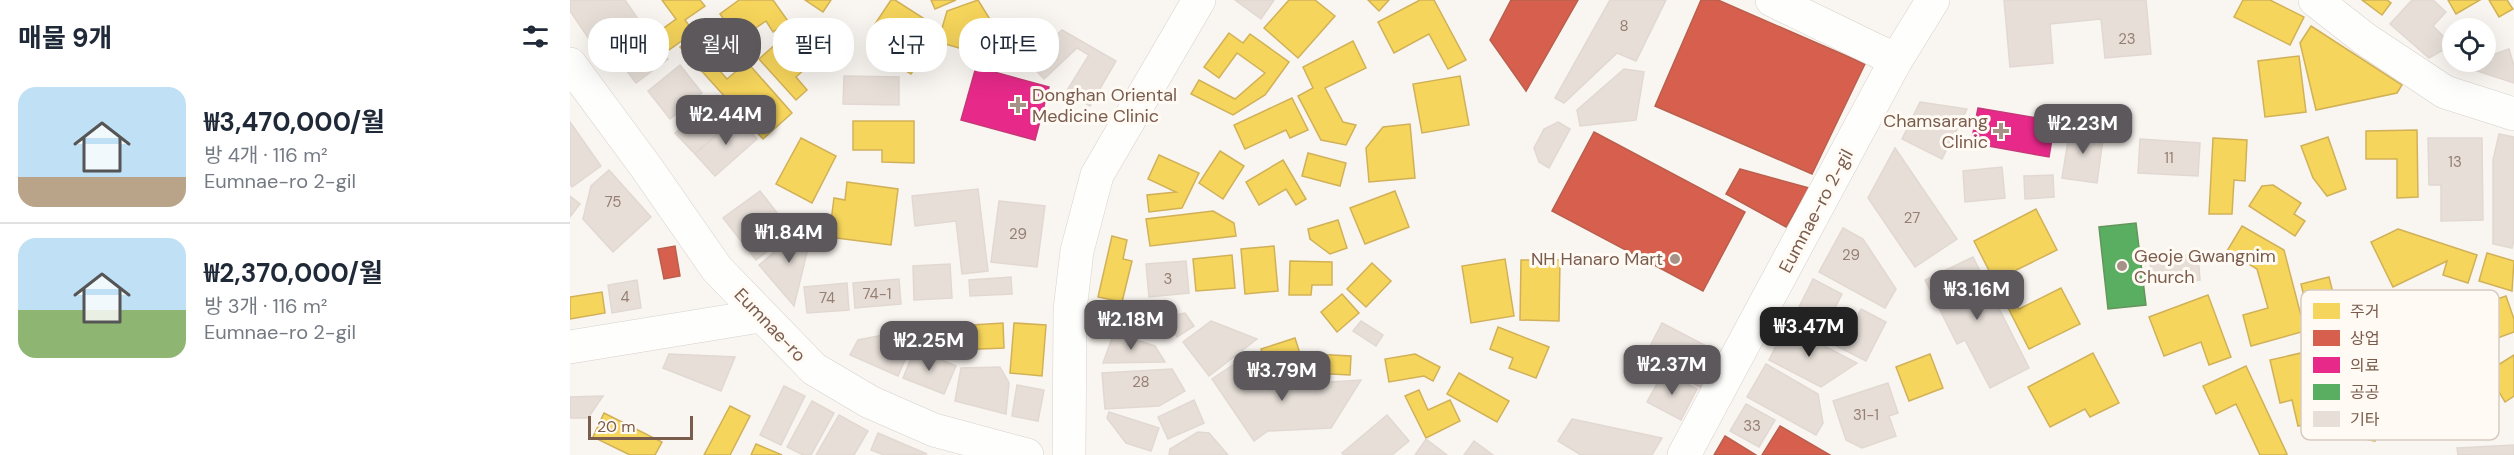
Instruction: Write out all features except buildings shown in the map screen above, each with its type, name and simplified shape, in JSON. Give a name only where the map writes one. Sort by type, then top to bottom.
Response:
[{"type":"street","points":[[1069,455],[1070,310],[1077,251],[1097,176],[1199,0]]},
{"type":"street","points":[[1772,0],[1896,60]]},
{"type":"street","name":"Eumnae-ro 2-gil","points":[[1684,455],[1896,60],[1933,0]]},
{"type":"street","points":[[2315,0],[2365,39],[2445,92],[2514,114]]},
{"type":"street","name":"Eumnae-ro","points":[[570,64],[717,269],[760,316],[814,369],[870,402],[934,430],[1027,455]]},
{"type":"street","points":[[570,347],[760,316]]},
{"type":"place","name":"Donghan Oriental Medicine Clinic","points":[[1018,105]]},
{"type":"place","name":"Chamsarang Clinic","points":[[2001,131]]},
{"type":"place","name":"NH Hanaro Mart","points":[[1675,259]]},
{"type":"place","name":"Geoje Gwangnim Church","points":[[2122,266]]}]
